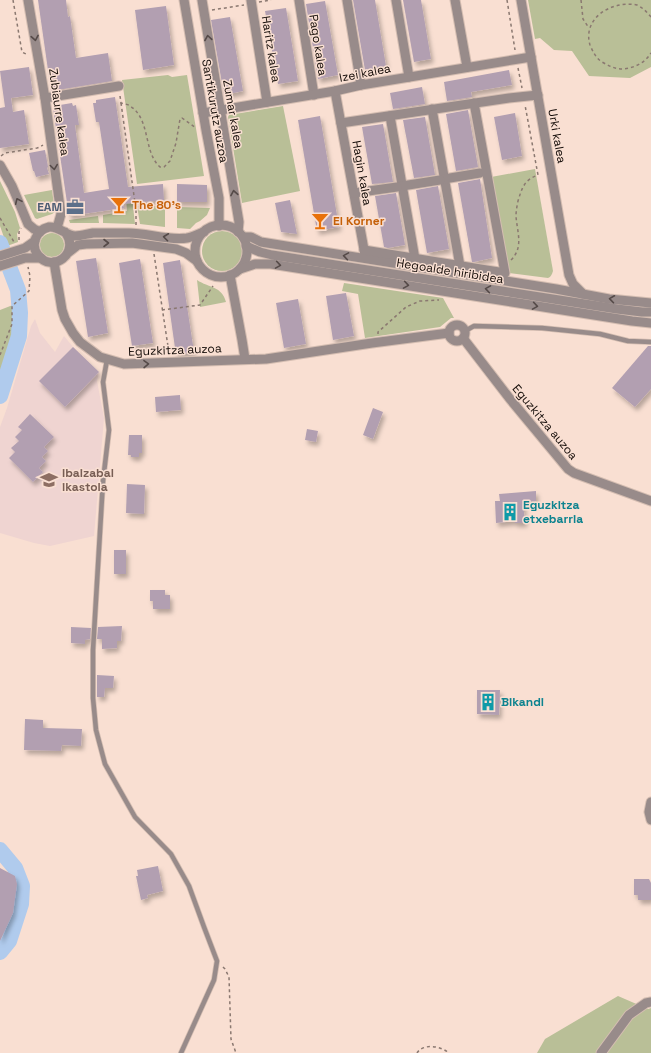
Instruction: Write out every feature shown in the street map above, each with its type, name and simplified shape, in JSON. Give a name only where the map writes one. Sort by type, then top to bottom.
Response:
[{"type":"street","name":"Zubiaurre kalea","points":[[28,0],[45,98],[61,214],[61,230]]},
{"type":"street","name":"Santikurutz auzoa","points":[[184,0],[218,198],[219,226]]},
{"type":"street","name":"Zumar kalea","points":[[202,0],[240,235]]},
{"type":"street","name":"Pago kalea","points":[[299,0],[314,94]]},
{"type":"street","points":[[348,0],[361,85]]},
{"type":"street","points":[[396,0],[409,77]]},
{"type":"street","points":[[455,0],[467,67]]},
{"type":"street","name":"Urki kalea","points":[[521,0],[569,275]]},
{"type":"street","name":"Haritz kalea","points":[[251,2],[267,102]]},
{"type":"street","name":"Izei kalea","points":[[203,113],[532,57]]},
{"type":"street","points":[[45,98],[118,86]]},
{"type":"street","name":"Hagin kalea","points":[[335,91],[365,255]]},
{"type":"street","points":[[341,123],[538,95]]},
{"type":"street","name":"Hegoalde hiribidea","points":[[365,255],[414,259],[505,273],[474,103]]},
{"type":"street","name":"Hegoalde hiribidea","points":[[432,109],[442,180],[460,266]]},
{"type":"street","name":"Hegoalde hiribidea","points":[[390,116],[400,186],[414,259]]},
{"type":"street","points":[[0,161],[28,224],[40,232]]},
{"type":"street","points":[[354,194],[480,173]]},
{"type":"street","points":[[40,258],[35,250],[35,241],[40,232],[48,228],[61,230],[73,236],[92,233],[131,233],[178,239],[187,238],[211,228],[226,226],[232,228],[240,235],[246,246],[244,262],[240,269]]},
{"type":"street","points":[[16,252],[25,258],[40,258],[49,262],[63,259],[70,247],[70,241],[68,236],[61,230]]},
{"type":"street","points":[[204,232],[197,243],[197,261],[208,273],[219,277],[230,275],[240,269],[255,264],[271,264],[632,321],[651,322]]},
{"type":"street","points":[[240,235],[251,237],[261,242],[365,255],[609,299],[651,304]]},
{"type":"street","points":[[0,256],[16,252],[35,241]]},
{"type":"street","points":[[68,252],[78,245],[132,243],[176,249],[186,253],[197,261]]},
{"type":"street","name":"Hegoalde hiribidea","points":[[246,246],[260,252],[280,256],[617,309],[651,312]]},
{"type":"street","points":[[0,266],[16,252]]},
{"type":"street","points":[[54,262],[62,310],[65,319],[80,342],[100,357],[107,360]]},
{"type":"street","points":[[230,275],[245,359]]},
{"type":"street","points":[[556,289],[564,284],[569,275]]},
{"type":"street","points":[[569,275],[573,284],[583,294]]},
{"type":"street","name":"Eguzkitza auzoa","points":[[464,335],[459,341],[456,341],[451,338],[449,334],[450,328],[457,324],[462,326],[464,335],[510,399],[568,469],[574,473],[651,500]]},
{"type":"street","name":"Eguzkitza auzoa","points":[[107,360],[124,364],[266,359],[372,343],[449,334]]},
{"type":"street","points":[[651,802],[649,812],[651,820]]},
{"type":"street","points":[[601,1053],[629,1015],[646,1003],[651,1002]]},
{"type":"lane","name":"Eguzkitza auzoa","points":[[464,335],[474,326],[542,328],[600,334],[628,341],[651,342]]},
{"type":"lane","points":[[107,360],[104,382],[109,430],[103,481],[93,650],[93,698],[96,730],[105,764],[135,817],[171,854],[189,886],[218,962],[214,980],[181,1053]]},
{"type":"path","points":[[13,0],[22,52],[32,57]]},
{"type":"path","points":[[204,12],[251,2],[271,0]]},
{"type":"path","points":[[581,0],[583,19],[589,29]]},
{"type":"path","points":[[622,2],[636,4],[645,10],[651,17]]},
{"type":"path","points":[[603,8],[599,11],[589,29],[589,40],[592,51],[599,60],[608,66],[618,69],[629,69],[640,65],[651,53]]},
{"type":"path","points":[[118,86],[136,210],[136,225]]},
{"type":"path","points":[[121,103],[130,105],[140,117],[155,163],[160,167],[164,167],[170,161],[176,143],[180,119],[182,118],[199,130],[206,130]]},
{"type":"path","points":[[0,161],[4,153],[40,147],[43,145],[44,141]]},
{"type":"path","points":[[0,218],[11,236],[16,252]]},
{"type":"path","points":[[16,252],[20,241],[20,232],[23,226],[28,224]]},
{"type":"path","points":[[158,254],[154,253],[169,357]]},
{"type":"path","points":[[0,355],[12,324],[12,306],[29,291],[30,276],[25,258]]},
{"type":"path","points":[[162,310],[200,305],[213,286]]},
{"type":"path","points":[[218,962],[225,968],[229,977],[231,1039],[236,1053]]},
{"type":"path","points":[[416,1053],[427,1046],[438,1047],[449,1053]]},
{"type":"shaded area","name":"Ibaizabal ikastola","points":[[35,319],[40,333],[55,352],[64,336],[73,347],[99,372],[97,381],[104,418],[94,536],[50,546],[0,533],[0,427],[31,326]]},
{"type":"green space","points":[[528,0],[651,0],[651,67],[630,78],[589,76],[572,51],[554,50],[540,38],[535,39]]},
{"type":"green space","points":[[168,75],[172,77],[187,75],[204,176],[137,184],[122,80]]},
{"type":"green space","points":[[283,106],[300,191],[242,203],[228,117],[229,115]]},
{"type":"green space","points":[[535,169],[553,271],[551,276],[548,278],[509,273],[491,177]]},
{"type":"green space","points":[[0,181],[15,212],[20,228],[17,234],[18,242],[7,246],[0,226]]},
{"type":"green space","points":[[52,190],[55,212],[37,219],[35,218],[24,195]]},
{"type":"green space","points":[[132,197],[135,224],[103,223],[103,215],[127,211],[126,198]]},
{"type":"green space","points":[[137,206],[165,206],[165,227],[140,224]]},
{"type":"green space","points":[[177,207],[210,208],[207,215],[190,229],[177,228]]},
{"type":"green space","points":[[98,216],[99,223],[70,223],[69,220]]},
{"type":"green space","points":[[226,231],[233,234],[239,240],[242,251],[241,259],[233,268],[226,271],[218,271],[211,268],[203,259],[202,247],[205,240],[214,232]]},
{"type":"green space","points":[[52,233],[60,237],[64,245],[60,253],[52,257],[44,253],[40,245],[44,237]]},
{"type":"green space","points":[[197,280],[218,290],[226,302],[200,307]]},
{"type":"green space","points":[[344,283],[443,298],[454,318],[451,318],[440,327],[365,338],[358,294],[342,291]]},
{"type":"green space","points":[[18,303],[19,334],[0,383],[0,310]]},
{"type":"green space","points":[[618,996],[648,1009],[651,1008],[651,1053],[537,1053],[545,1039]]},
{"type":"building","points":[[38,0],[66,0],[68,17],[70,16],[76,58],[108,53],[112,81],[51,91]]},
{"type":"building","points":[[353,0],[375,0],[386,66],[365,70]]},
{"type":"building","points":[[403,0],[421,0],[431,59],[414,62]]},
{"type":"building","points":[[325,1],[338,75],[318,79],[306,4]]},
{"type":"building","points":[[166,6],[174,65],[143,70],[135,10]]},
{"type":"building","points":[[286,8],[298,81],[278,84],[265,11]]},
{"type":"building","points":[[230,17],[243,91],[224,95],[211,20]]},
{"type":"building","points":[[29,67],[33,95],[11,98],[13,112],[24,110],[29,144],[0,148],[0,108],[5,107],[0,71]]},
{"type":"building","points":[[509,70],[512,85],[471,92],[472,97],[447,101],[444,82]]},
{"type":"building","points":[[422,87],[425,104],[393,109],[390,93]]},
{"type":"building","points":[[115,97],[128,187],[163,184],[164,200],[123,204],[124,208],[69,216],[53,108],[72,103],[73,106],[76,105],[79,125],[75,125],[84,193],[109,189],[99,122],[96,122],[93,103],[96,103],[96,100]]},
{"type":"building","points":[[468,110],[478,167],[456,171],[446,114]]},
{"type":"building","points":[[515,113],[522,156],[502,160],[494,117]]},
{"type":"building","points":[[320,116],[339,227],[317,231],[298,120]]},
{"type":"building","points":[[425,117],[435,175],[414,178],[403,120]]},
{"type":"building","points":[[383,124],[393,182],[372,184],[362,127]]},
{"type":"building","points":[[45,150],[49,174],[36,177],[29,153]]},
{"type":"building","points":[[480,179],[492,258],[472,262],[458,183]]},
{"type":"building","points":[[177,184],[207,185],[207,202],[177,202]]},
{"type":"building","points":[[438,186],[449,249],[427,253],[416,190]]},
{"type":"building","points":[[396,193],[405,245],[388,248],[384,247],[375,196]]},
{"type":"building","points":[[290,200],[297,234],[281,232],[275,203]]},
{"type":"building","points":[[96,258],[108,333],[88,337],[76,261]]},
{"type":"building","points":[[140,259],[153,343],[132,346],[119,263]]},
{"type":"building","points":[[180,260],[194,352],[176,355],[163,263]]},
{"type":"building","points":[[346,293],[354,336],[333,340],[326,296]]},
{"type":"building","points":[[298,299],[306,344],[284,348],[276,303]]},
{"type":"building","points":[[648,346],[651,346],[651,389],[635,407],[612,388]]},
{"type":"building","points":[[73,347],[99,372],[65,407],[39,381]]},
{"type":"building","points":[[180,395],[181,410],[156,412],[155,397]]},
{"type":"building","points":[[373,408],[383,412],[373,439],[363,435]]},
{"type":"building","points":[[30,414],[54,437],[44,447],[48,451],[42,457],[46,461],[39,468],[43,472],[33,482],[9,458],[15,452],[11,448],[19,441],[15,437],[22,430],[18,427]]},
{"type":"building","points":[[307,429],[318,431],[316,442],[305,440]]},
{"type":"building","points":[[129,435],[142,435],[142,453],[139,453],[139,457],[131,457],[131,455],[128,455]]},
{"type":"building","points":[[127,484],[145,485],[144,514],[126,513]]},
{"type":"building","name":"Eguzkitza etxebarria","points":[[536,491],[536,501],[523,502],[525,523],[515,523],[515,521],[496,523],[495,501],[500,501],[499,494]]},
{"type":"building","points":[[114,550],[126,550],[126,574],[114,574]]},
{"type":"building","points":[[150,590],[165,590],[165,595],[170,595],[170,609],[153,609],[153,601],[150,601]]},
{"type":"building","points":[[122,626],[121,641],[117,641],[117,648],[102,649],[102,639],[97,639],[98,627]]},
{"type":"building","points":[[71,627],[91,628],[90,639],[85,640],[85,644],[71,643]]},
{"type":"building","points":[[97,675],[114,676],[113,688],[105,688],[104,697],[97,697]]},
{"type":"building","name":"Bikandi","points":[[477,690],[500,690],[499,715],[477,714]]},
{"type":"building","points":[[25,719],[43,720],[43,728],[82,729],[81,746],[62,745],[61,751],[24,750]]},
{"type":"building","points":[[158,866],[163,891],[147,895],[148,898],[141,900],[136,876],[138,876],[137,870]]},
{"type":"building","points":[[0,868],[15,876],[17,884],[13,913],[0,941]]},
{"type":"building","points":[[634,879],[649,879],[651,883],[651,900],[638,900],[638,895],[634,895]]},
{"type":"waterway","points":[[0,243],[18,290],[20,313],[19,336],[0,396]]},
{"type":"waterway","points":[[0,850],[15,868],[22,886],[21,904],[9,941],[0,952]]},
{"type":"place","name":"The 80's","points":[[119,205]]},
{"type":"place","name":"EAM","points":[[75,207]]},
{"type":"place","name":"El Korner","points":[[320,221]]},
{"type":"place","name":"Ibaizabal ikastola","points":[[49,480]]},
{"type":"place","name":"Eguzkitza etxebarria","points":[[510,512]]},
{"type":"place","name":"Bikandi","points":[[488,702]]}]
